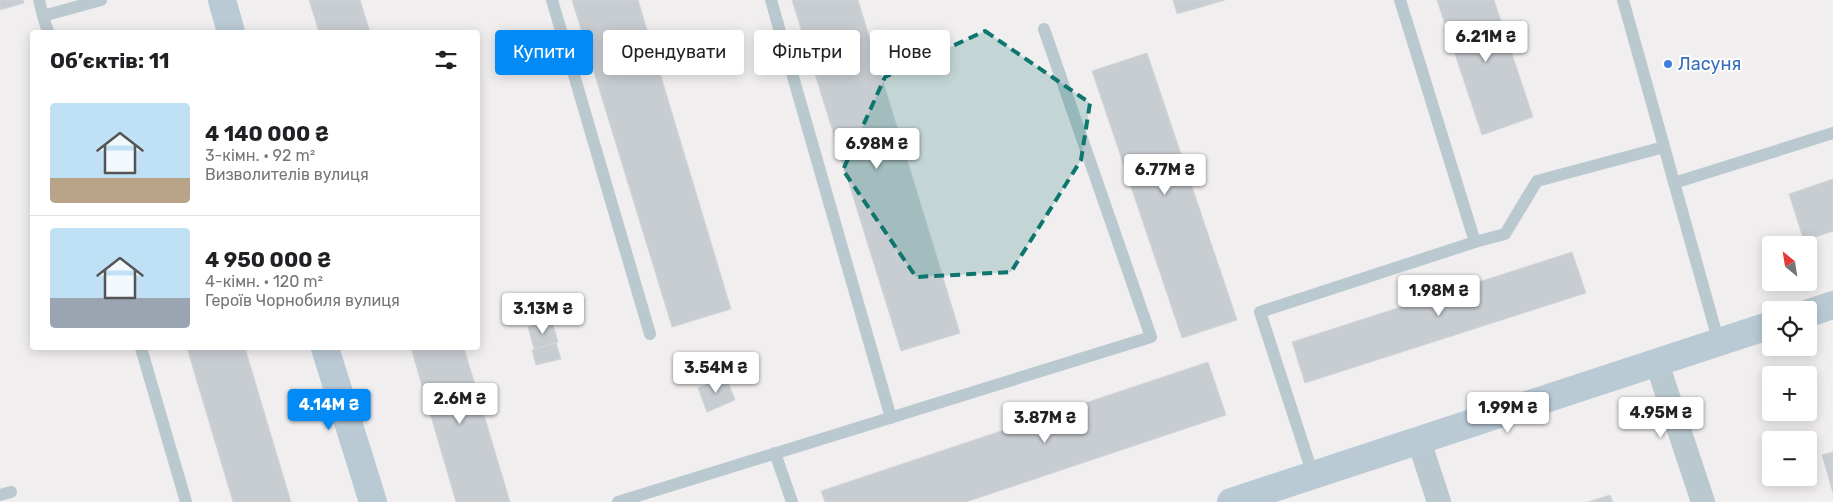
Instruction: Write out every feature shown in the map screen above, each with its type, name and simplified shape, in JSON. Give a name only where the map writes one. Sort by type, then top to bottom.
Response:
[{"type":"street","points":[[222,0],[230,30]]},
{"type":"street","points":[[1817,310],[1833,305]]},
{"type":"street","points":[[1231,502],[1762,328]]},
{"type":"street","points":[[326,350],[373,502]]},
{"type":"street","points":[[1656,363],[1703,502]]},
{"type":"street","points":[[1418,441],[1439,502]]},
{"type":"lane","points":[[39,0],[47,30]]},
{"type":"lane","points":[[43,16],[102,0]]},
{"type":"lane","points":[[552,0],[650,334]]},
{"type":"lane","points":[[771,0],[890,418]]},
{"type":"lane","points":[[1400,0],[1475,242]]},
{"type":"lane","points":[[1623,0],[1719,342]]},
{"type":"lane","points":[[618,502],[1151,338],[1044,29]]},
{"type":"lane","points":[[1674,183],[1833,133]]},
{"type":"lane","points":[[1312,475],[1260,312],[1505,234],[1537,181],[1664,147]]},
{"type":"lane","points":[[142,350],[186,502]]},
{"type":"lane","points":[[775,453],[792,502]]},
{"type":"highlighted area","points":[[985,31],[1090,103],[1081,160],[1011,272],[916,277],[843,170],[885,77]]},
{"type":"building","points":[[0,0],[23,0],[24,3],[0,10]]},
{"type":"building","points":[[309,0],[360,0],[369,30],[318,30]]},
{"type":"building","points":[[572,0],[638,0],[647,30],[603,30],[603,75],[661,75],[731,309],[672,327],[593,69],[593,30],[581,30]]},
{"type":"building","points":[[792,0],[858,0],[870,39],[870,75],[881,75],[960,333],[901,351],[815,75],[860,75],[860,30],[801,30]]},
{"type":"building","points":[[1173,0],[1225,0],[1177,14]]},
{"type":"building","points":[[1437,0],[1494,0],[1533,117],[1482,135]]},
{"type":"building","points":[[1147,53],[1237,320],[1182,338],[1092,71]]},
{"type":"building","points":[[1833,179],[1833,231],[1818,236],[1802,236],[1789,194]]},
{"type":"building","points":[[1572,252],[1586,293],[1305,383],[1292,342]]},
{"type":"building","points":[[552,321],[558,342],[534,349],[528,327]]},
{"type":"building","points":[[556,343],[561,359],[536,365],[532,350]]},
{"type":"building","points":[[188,350],[246,350],[291,502],[233,502]]},
{"type":"building","points":[[412,350],[465,350],[510,502],[456,502]]},
{"type":"building","points":[[1208,362],[1226,415],[966,502],[825,502],[821,491]]},
{"type":"building","points":[[726,377],[735,400],[707,412],[698,388]]},
{"type":"building","points":[[1833,452],[1833,493],[1822,455]]},
{"type":"building","points":[[1610,495],[1613,502],[1588,502]]},
{"type":"place","name":"Ласуня","points":[[1668,64]]}]
